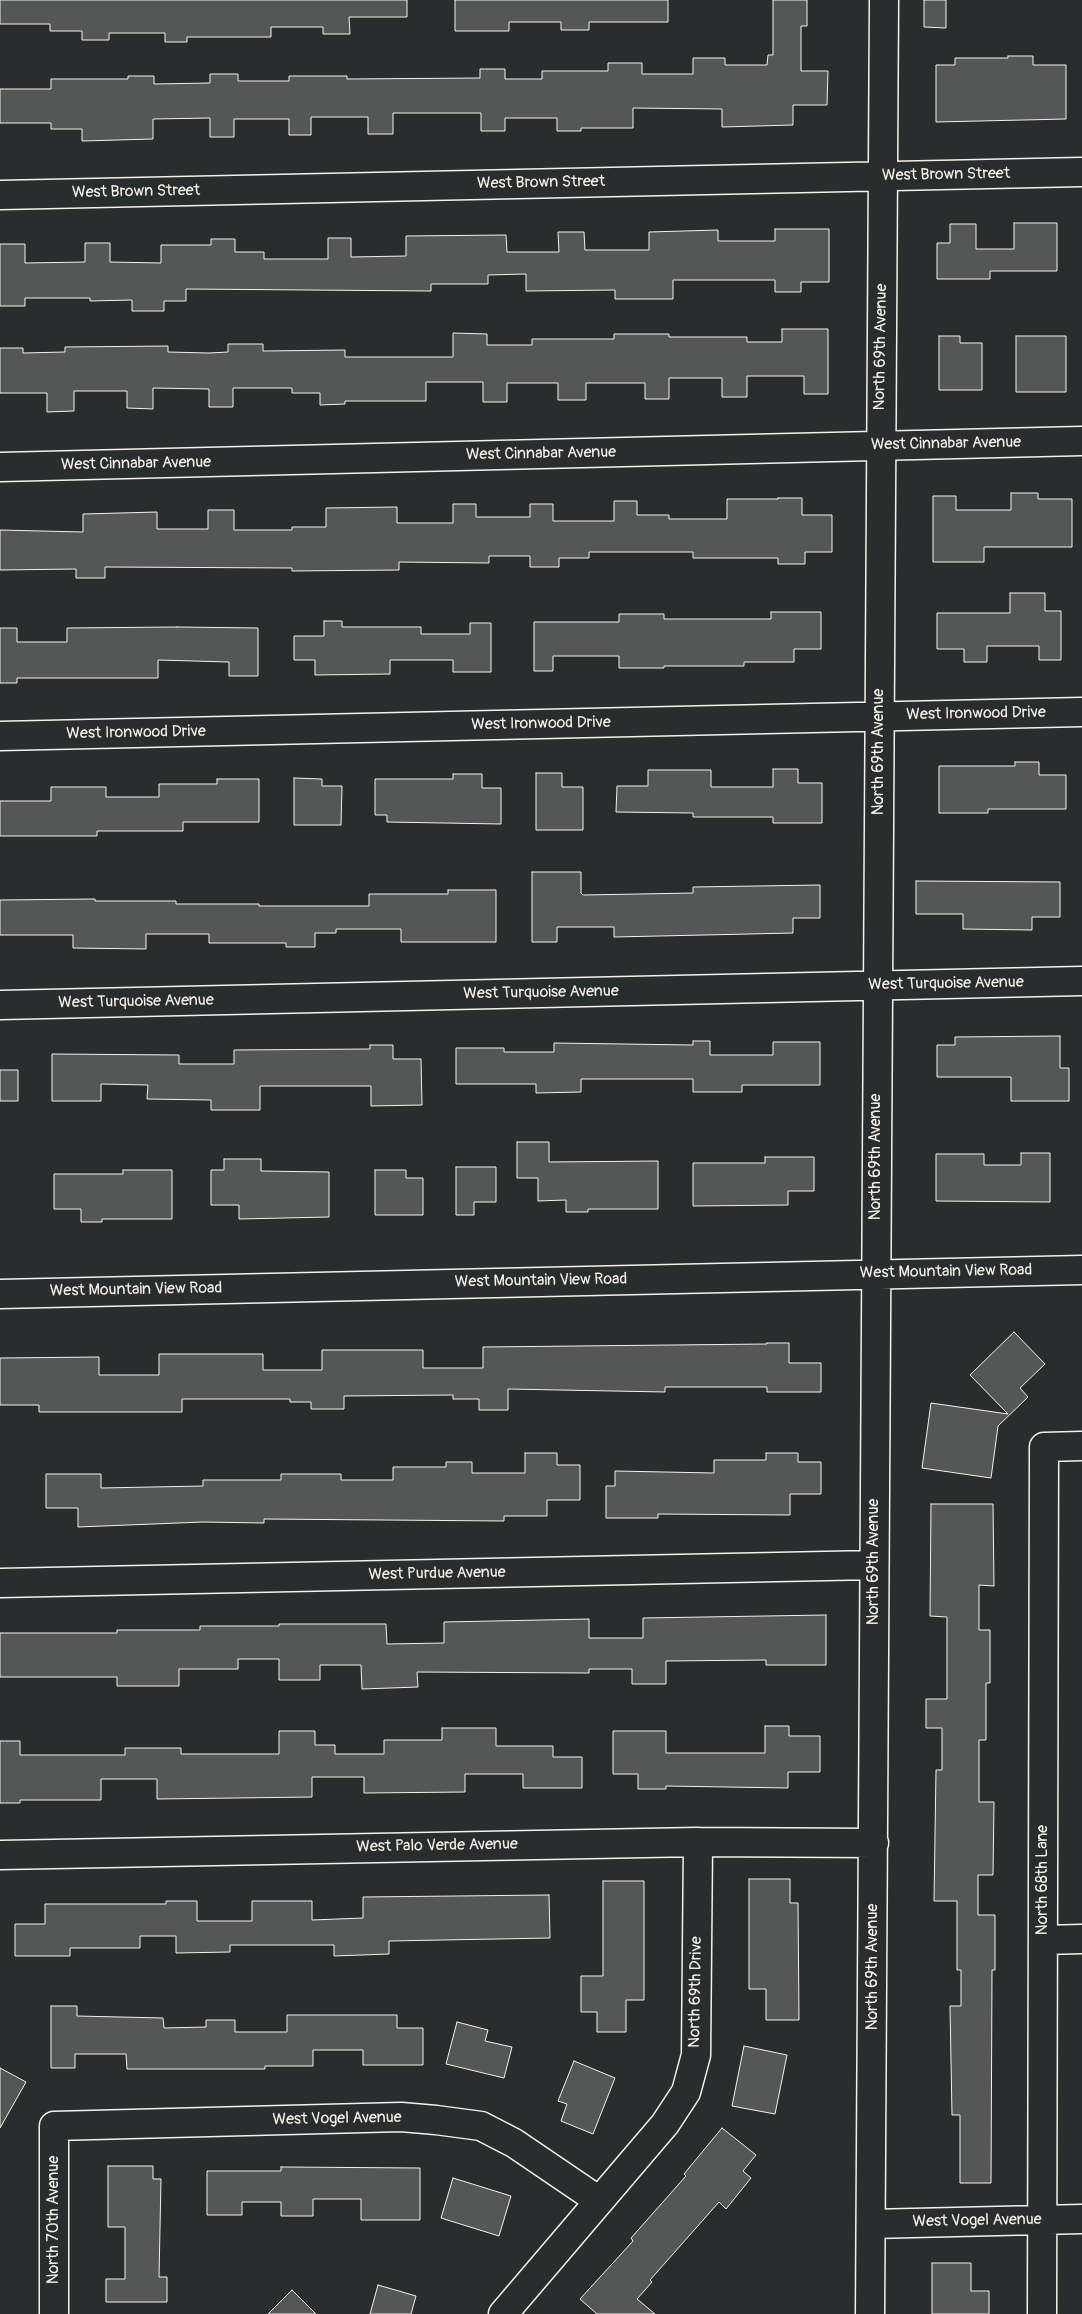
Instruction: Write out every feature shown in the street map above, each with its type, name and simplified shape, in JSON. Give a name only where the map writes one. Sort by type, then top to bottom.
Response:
[{"type":"street","name":"North 69th Avenue","points":[[870,2314],[884,0]]},
{"type":"street","name":"West Brown Street","points":[[0,195],[1082,172]]},
{"type":"street","name":"West Cinnabar Avenue","points":[[0,467],[1082,441]]},
{"type":"street","name":"West Ironwood Drive","points":[[0,736],[1082,712]]},
{"type":"street","name":"West Turquoise Avenue","points":[[0,1006],[1082,982]]},
{"type":"street","name":"West Mountain View Road","points":[[0,1294],[1082,1270]]},
{"type":"street","name":"North 68th Lane","points":[[1042,2314],[1044,1447],[1082,1446]]},
{"type":"street","name":"West Purdue Avenue","points":[[0,1583],[874,1565]]},
{"type":"street","name":"West Palo Verde Avenue","points":[[0,1855],[698,1842],[874,1843]]},
{"type":"street","name":"North 69th Drive","points":[[503,2314],[598,2200],[665,2124],[686,2092],[696,2055],[698,1842]]},
{"type":"street","points":[[1043,1940],[1082,1939]]},
{"type":"street","name":"West Vogel Avenue","points":[[54,2126],[401,2117],[481,2126],[514,2143],[598,2200]]},
{"type":"street","name":"North 70th Avenue","points":[[54,2126],[54,2314]]},
{"type":"street","name":"West Vogel Avenue","points":[[871,2224],[1082,2219]]},
{"type":"building","points":[[0,0],[407,0],[407,17],[349,17],[350,34],[323,34],[323,27],[271,27],[271,37],[187,37],[187,42],[165,42],[165,33],[109,33],[109,40],[82,40],[82,31],[50,31],[50,24],[0,24]]},
{"type":"building","points":[[455,0],[668,0],[668,22],[589,22],[589,30],[561,30],[561,22],[509,22],[509,31],[455,31]]},
{"type":"building","points":[[773,0],[807,0],[807,26],[801,26],[801,71],[828,71],[827,105],[793,105],[793,125],[722,127],[722,109],[633,108],[633,128],[581,128],[581,131],[557,131],[557,118],[505,118],[505,131],[481,131],[481,113],[393,113],[393,134],[368,134],[368,117],[311,117],[311,135],[289,135],[289,119],[234,119],[234,137],[210,137],[210,118],[153,119],[153,139],[82,141],[82,129],[51,129],[51,123],[0,123],[0,89],[51,89],[51,79],[128,79],[128,76],[154,76],[154,84],[210,83],[210,74],[238,74],[238,81],[289,81],[289,76],[347,76],[347,79],[480,78],[480,69],[505,69],[505,79],[542,79],[542,71],[608,71],[608,63],[642,63],[642,74],[693,74],[693,58],[725,58],[725,65],[767,65],[768,55],[773,55]]},
{"type":"building","points":[[924,0],[946,0],[946,28],[924,27]]},
{"type":"building","points":[[1008,56],[1033,56],[1033,65],[1066,65],[1066,119],[936,122],[936,65],[955,65],[955,58],[1008,58]]},
{"type":"building","points":[[1014,223],[1057,223],[1057,271],[990,271],[990,279],[937,279],[937,243],[950,243],[950,224],[976,224],[976,249],[1014,249]]},
{"type":"building","points":[[775,229],[829,229],[829,282],[801,282],[801,292],[775,292],[775,280],[673,280],[673,299],[615,299],[615,290],[526,291],[526,274],[488,275],[488,284],[431,284],[431,291],[186,289],[186,301],[164,301],[164,311],[132,311],[132,300],[90,301],[90,298],[25,298],[25,306],[0,306],[0,244],[25,244],[25,263],[85,262],[85,243],[110,243],[110,262],[161,263],[161,245],[211,245],[211,239],[235,239],[235,252],[264,252],[264,259],[328,259],[328,238],[351,238],[351,257],[406,256],[406,236],[506,235],[507,252],[559,252],[558,232],[584,232],[585,250],[649,250],[649,232],[718,230],[718,241],[775,241]]},
{"type":"building","points":[[782,329],[828,329],[828,394],[804,394],[804,376],[747,376],[747,397],[722,397],[722,378],[669,378],[669,399],[645,399],[645,383],[586,383],[586,400],[558,400],[558,383],[507,383],[507,402],[483,402],[483,382],[426,382],[426,401],[345,401],[345,404],[320,405],[320,393],[292,393],[292,388],[233,388],[233,407],[209,407],[209,389],[153,388],[153,409],[127,408],[127,391],[74,391],[74,411],[47,412],[47,393],[0,393],[0,348],[23,348],[23,353],[65,352],[65,347],[168,346],[168,352],[209,353],[228,352],[228,344],[263,344],[263,351],[345,350],[345,357],[453,357],[453,333],[487,334],[487,345],[532,345],[532,339],[614,339],[614,334],[669,334],[669,337],[747,337],[747,342],[782,342]]},
{"type":"building","points":[[939,336],[960,336],[960,343],[982,343],[982,390],[939,390]]},
{"type":"building","points":[[1016,336],[1066,336],[1066,392],[1016,392]]},
{"type":"building","points":[[1011,493],[1038,493],[1038,499],[1072,499],[1072,547],[984,547],[984,562],[933,562],[933,496],[956,496],[956,510],[1011,510]]},
{"type":"building","points":[[802,498],[802,515],[832,515],[832,552],[805,552],[805,564],[778,564],[778,558],[693,558],[693,552],[589,552],[589,558],[559,558],[559,567],[530,567],[530,556],[489,556],[489,563],[399,562],[399,570],[292,571],[292,568],[105,567],[105,578],[76,578],[76,569],[0,570],[0,530],[83,532],[83,514],[157,512],[157,529],[208,529],[208,510],[234,510],[234,530],[292,530],[292,527],[326,527],[326,508],[397,507],[397,523],[453,523],[453,504],[476,504],[476,517],[530,517],[530,504],[553,504],[553,521],[614,521],[614,501],[637,501],[637,515],[669,515],[669,519],[727,519],[727,499]]},
{"type":"building","points":[[1010,593],[1045,593],[1045,611],[1061,611],[1061,660],[1039,660],[1039,646],[987,646],[987,662],[964,662],[964,649],[937,649],[937,613],[1010,613]]},
{"type":"building","points":[[771,612],[821,612],[821,649],[794,649],[794,662],[744,662],[744,666],[619,668],[619,656],[553,656],[553,671],[534,671],[534,622],[619,622],[619,614],[664,614],[664,619],[771,619]]},
{"type":"building","points":[[324,621],[342,621],[342,627],[421,627],[421,634],[470,634],[470,623],[491,623],[491,672],[453,672],[453,660],[390,660],[390,674],[315,675],[315,660],[294,660],[294,636],[324,636]]},
{"type":"building","points":[[0,628],[17,628],[17,642],[67,642],[67,628],[258,628],[258,676],[229,676],[229,662],[158,660],[158,678],[17,678],[17,683],[0,683]]},
{"type":"building","points":[[1015,762],[1039,762],[1039,775],[1066,775],[1066,809],[988,809],[988,813],[939,813],[939,766],[1015,766]]},
{"type":"building","points":[[773,769],[798,769],[798,783],[822,783],[822,823],[773,823],[773,817],[693,817],[693,813],[616,812],[617,786],[648,786],[648,770],[711,770],[711,787],[773,787]]},
{"type":"building","points":[[536,773],[562,773],[562,787],[583,787],[583,830],[536,830]]},
{"type":"building","points":[[453,774],[482,774],[482,788],[501,788],[501,824],[387,822],[387,815],[375,815],[375,779],[453,779]]},
{"type":"building","points":[[294,778],[322,779],[322,786],[342,786],[341,825],[294,825]]},
{"type":"building","points":[[217,779],[259,779],[259,822],[183,822],[183,831],[97,831],[97,836],[0,836],[0,801],[51,801],[51,787],[106,787],[106,797],[159,797],[159,784],[217,784]]},
{"type":"building","points":[[532,872],[581,872],[581,893],[583,895],[693,893],[693,887],[820,885],[820,918],[793,918],[793,933],[614,937],[614,927],[557,927],[557,942],[532,942]]},
{"type":"building","points":[[916,881],[1060,882],[1060,917],[1032,917],[1032,930],[963,929],[963,914],[916,914]]},
{"type":"building","points":[[448,890],[496,890],[496,942],[401,942],[401,929],[336,929],[336,933],[315,933],[315,947],[286,947],[286,943],[209,943],[209,934],[146,934],[146,949],[73,948],[73,935],[0,935],[0,900],[95,899],[95,901],[176,901],[176,904],[369,906],[369,894],[448,894]]},
{"type":"building","points":[[1060,1036],[1060,1068],[1069,1068],[1069,1101],[1011,1101],[1011,1077],[937,1077],[937,1045],[955,1045],[955,1037]]},
{"type":"building","points":[[693,1041],[710,1041],[710,1055],[773,1055],[773,1042],[820,1042],[820,1085],[742,1085],[742,1092],[693,1092],[693,1079],[581,1079],[581,1092],[536,1093],[536,1084],[456,1084],[456,1048],[504,1048],[504,1052],[554,1052],[554,1043],[693,1045]]},
{"type":"building","points":[[370,1045],[393,1045],[393,1059],[421,1059],[422,1105],[371,1106],[371,1086],[260,1086],[260,1110],[211,1110],[211,1100],[147,1099],[148,1085],[101,1084],[101,1101],[52,1101],[52,1054],[179,1055],[179,1064],[234,1064],[234,1050],[370,1049]]},
{"type":"building","points":[[0,1070],[18,1070],[18,1101],[0,1101]]},
{"type":"building","points":[[517,1142],[549,1142],[549,1162],[658,1161],[658,1209],[588,1209],[588,1212],[566,1212],[566,1200],[538,1201],[538,1178],[517,1178]]},
{"type":"building","points":[[1021,1153],[1050,1153],[1050,1202],[936,1201],[936,1154],[984,1154],[984,1165],[1021,1165]]},
{"type":"building","points":[[765,1157],[814,1157],[814,1191],[788,1191],[788,1205],[693,1206],[693,1163],[765,1163]]},
{"type":"building","points":[[224,1159],[261,1159],[261,1171],[329,1172],[329,1217],[239,1219],[239,1205],[211,1205],[211,1170],[224,1170]]},
{"type":"building","points":[[456,1167],[496,1167],[496,1202],[474,1202],[474,1215],[456,1215]]},
{"type":"building","points":[[123,1170],[172,1170],[172,1219],[102,1219],[102,1222],[81,1222],[81,1209],[54,1209],[54,1174],[123,1174]]},
{"type":"building","points":[[375,1170],[406,1170],[406,1178],[423,1178],[423,1215],[375,1215]]},
{"type":"building","points":[[1014,1332],[1045,1364],[1020,1388],[1028,1397],[998,1426],[991,1478],[922,1468],[931,1403],[1008,1414],[970,1375]]},
{"type":"building","points":[[789,1343],[789,1363],[821,1363],[821,1392],[767,1392],[767,1387],[665,1387],[665,1392],[508,1389],[508,1410],[479,1410],[479,1399],[453,1399],[453,1395],[344,1396],[344,1409],[311,1409],[311,1402],[290,1402],[290,1399],[182,1399],[182,1412],[39,1412],[39,1405],[0,1405],[0,1358],[99,1357],[99,1375],[159,1375],[159,1354],[263,1354],[263,1370],[322,1370],[322,1350],[423,1350],[423,1368],[483,1368],[483,1347]]},
{"type":"building","points":[[525,1453],[557,1453],[557,1465],[580,1465],[580,1500],[547,1500],[547,1516],[504,1516],[504,1521],[264,1519],[264,1523],[203,1522],[78,1527],[78,1508],[46,1508],[46,1474],[101,1474],[101,1488],[203,1486],[203,1480],[281,1480],[281,1474],[341,1474],[341,1480],[393,1480],[393,1467],[446,1467],[446,1462],[472,1462],[472,1473],[525,1473]]},
{"type":"building","points":[[766,1453],[798,1453],[798,1462],[821,1462],[821,1494],[790,1494],[790,1515],[658,1514],[658,1518],[606,1518],[606,1486],[615,1486],[615,1471],[714,1473],[714,1460],[766,1460]]},
{"type":"building","points":[[931,1504],[993,1504],[994,1586],[979,1585],[979,1630],[990,1630],[990,1683],[986,1683],[986,1740],[979,1740],[979,1802],[994,1802],[993,1875],[978,1875],[978,1915],[995,1915],[995,1970],[992,1970],[991,2183],[960,2183],[960,2115],[952,2115],[950,2006],[961,2006],[961,1970],[957,1970],[957,1901],[934,1901],[936,1770],[942,1770],[942,1728],[926,1728],[926,1699],[947,1699],[947,1617],[930,1616]]},
{"type":"building","points":[[826,1615],[826,1665],[766,1665],[766,1660],[666,1661],[666,1684],[632,1684],[632,1669],[589,1669],[589,1673],[417,1672],[418,1687],[362,1689],[361,1665],[320,1665],[320,1680],[279,1680],[279,1659],[238,1659],[238,1669],[179,1669],[179,1686],[117,1686],[117,1677],[0,1677],[0,1633],[117,1633],[117,1630],[200,1630],[200,1626],[386,1624],[387,1644],[444,1643],[444,1622],[589,1619],[589,1638],[643,1638],[643,1618]]},
{"type":"building","points":[[765,1726],[789,1726],[789,1736],[820,1736],[820,1772],[788,1772],[788,1788],[666,1786],[666,1789],[638,1789],[638,1774],[613,1774],[613,1731],[666,1731],[666,1753],[765,1753]]},
{"type":"building","points":[[442,1728],[496,1728],[496,1746],[553,1746],[553,1757],[582,1757],[582,1788],[523,1788],[523,1774],[465,1774],[465,1792],[364,1793],[364,1777],[312,1777],[312,1797],[157,1799],[157,1779],[101,1779],[101,1800],[20,1800],[20,1803],[0,1803],[0,1741],[20,1741],[20,1755],[125,1755],[125,1748],[181,1748],[181,1754],[279,1754],[279,1731],[315,1731],[315,1745],[335,1745],[335,1754],[384,1754],[384,1740],[442,1740]]},
{"type":"building","points":[[749,1879],[790,1879],[790,1903],[798,1903],[799,2020],[766,2020],[766,1989],[749,1989]]},
{"type":"building","points":[[603,1881],[644,1881],[644,2000],[626,2000],[626,2032],[597,2032],[597,2012],[581,2012],[581,1976],[603,1976]]},
{"type":"building","points":[[549,1895],[550,1938],[389,1941],[389,1954],[334,1956],[334,1945],[230,1945],[230,1952],[176,1953],[176,1936],[140,1936],[140,1948],[70,1948],[70,1956],[15,1956],[15,1924],[45,1924],[45,1904],[166,1904],[166,1901],[197,1901],[197,1921],[252,1921],[252,1901],[312,1901],[312,1920],[363,1918],[363,1897]]},
{"type":"building","points":[[51,2006],[77,2006],[77,2016],[163,2018],[164,2028],[206,2027],[206,2020],[235,2020],[235,2032],[287,2032],[287,2015],[397,2015],[397,2028],[423,2028],[423,2065],[363,2065],[363,2050],[313,2050],[313,2066],[265,2066],[265,2069],[127,2069],[126,2054],[75,2054],[75,2068],[51,2068]]},
{"type":"building","points":[[457,2022],[488,2030],[485,2041],[512,2047],[504,2078],[446,2064]]},
{"type":"building","points":[[744,2046],[787,2055],[775,2114],[732,2106]]},
{"type":"building","points":[[574,2061],[615,2078],[593,2134],[561,2121],[567,2104],[558,2101]]},
{"type":"building","points":[[0,2068],[26,2082],[0,2128]]},
{"type":"building","points":[[722,2128],[756,2155],[743,2171],[751,2178],[726,2209],[719,2202],[650,2280],[652,2282],[637,2299],[655,2314],[597,2314],[580,2299],[633,2241],[631,2238],[686,2176],[684,2174]]},
{"type":"building","points":[[108,2166],[153,2166],[153,2179],[161,2179],[159,2277],[167,2277],[167,2302],[106,2302],[106,2279],[125,2279],[125,2227],[108,2227]]},
{"type":"building","points":[[281,2167],[420,2168],[420,2220],[361,2220],[361,2199],[313,2199],[313,2216],[281,2216],[281,2202],[242,2202],[242,2215],[207,2215],[207,2171],[281,2171]]},
{"type":"building","points":[[453,2178],[511,2196],[499,2236],[441,2218]]},
{"type":"building","points":[[932,2263],[971,2263],[971,2291],[989,2291],[989,2314],[932,2314]]},
{"type":"building","points":[[378,2285],[416,2296],[411,2314],[370,2314]]},
{"type":"building","points":[[292,2290],[316,2314],[268,2314]]}]
